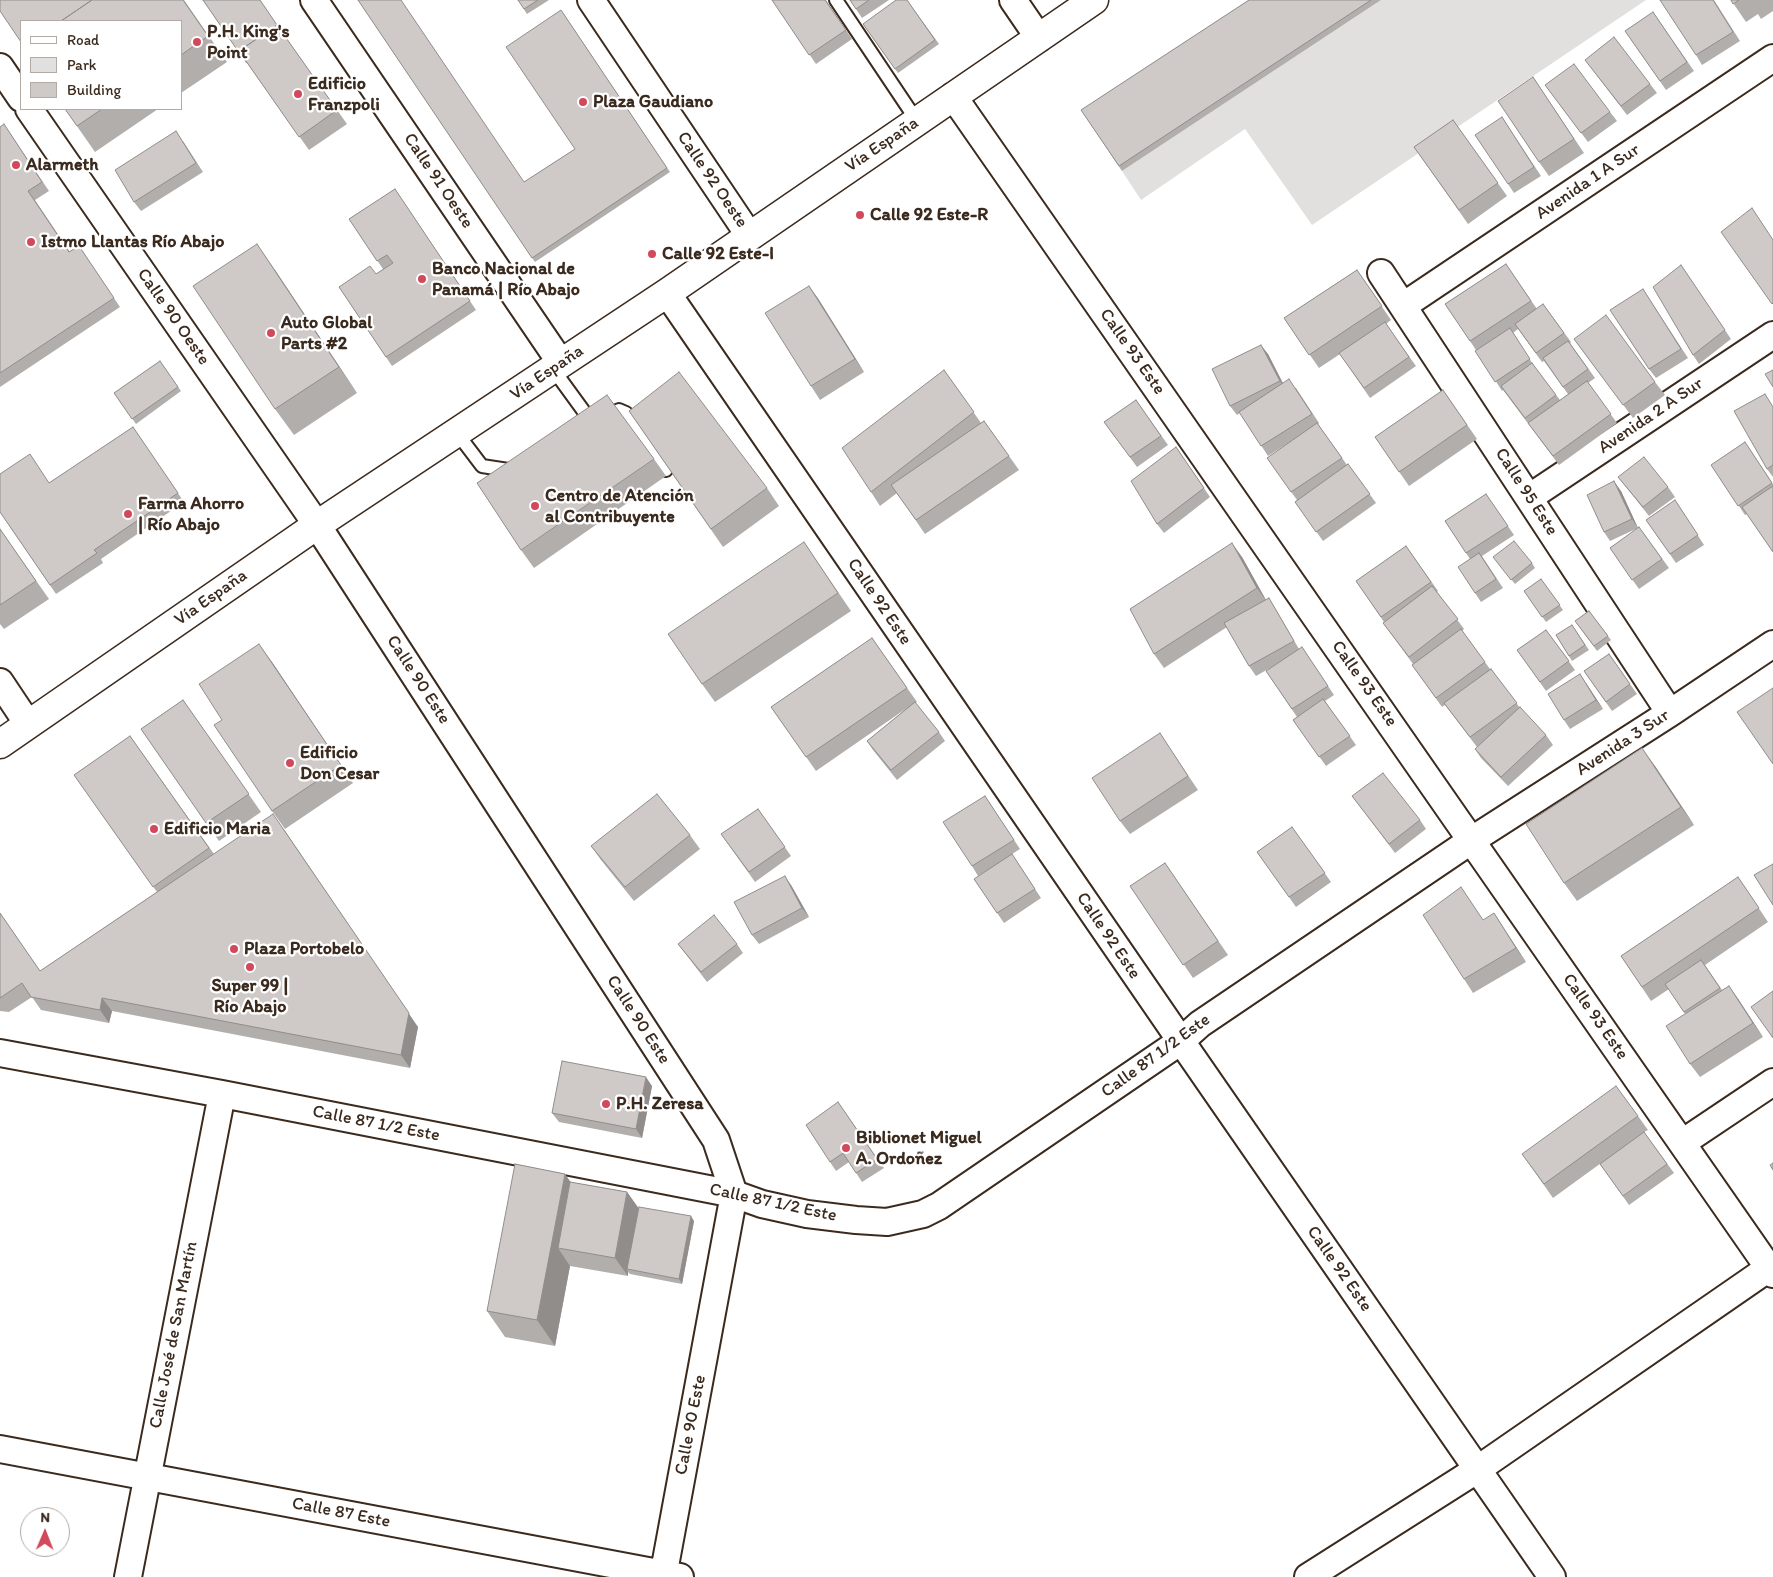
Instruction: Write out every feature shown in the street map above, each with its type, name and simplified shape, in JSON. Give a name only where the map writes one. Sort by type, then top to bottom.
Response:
[{"type":"main road","name":"Vía España","points":[[0,744],[317,525],[667,293],[1094,0]]},
{"type":"street","name":"Calle 91 Oeste","points":[[314,0],[557,366]]},
{"type":"street","name":"Calle 92 Oeste","points":[[591,0],[749,235]]},
{"type":"street","points":[[1013,0],[1038,38]]},
{"type":"street","name":"Avenida 1 A Sur","points":[[1404,306],[1773,58]]},
{"type":"street","points":[[0,67],[20,97]]},
{"type":"street","name":"Calle 93 Este","points":[[953,96],[1771,1271]]},
{"type":"street","name":"Calle 90 Oeste","points":[[30,110],[317,525]]},
{"type":"street","name":"Calle 95 Este","points":[[1381,273],[1530,497],[1670,713]]},
{"type":"street","name":"Calle 92 Este","points":[[667,293],[1181,1042],[1552,1577]]},
{"type":"street","name":"Avenida 2 A Sur","points":[[1530,497],[1773,335]]},
{"type":"street","name":"Calle 90 Este","points":[[317,525],[716,1140],[734,1194],[669,1576]]},
{"type":"street","name":"Avenida 3 Sur","points":[[1472,840],[1670,713],[1773,644]]},
{"type":"street","points":[[0,682],[28,724]]},
{"type":"street","name":"Calle 87 1/2 Este","points":[[0,1053],[222,1094],[734,1194],[762,1204],[789,1210],[856,1220],[886,1222],[923,1214],[948,1200],[1181,1042],[1200,1024],[1472,840]]},
{"type":"street","points":[[1682,1143],[1773,1082]]},
{"type":"street","name":"Calle José de San Martín","points":[[128,1577],[222,1094]]},
{"type":"street","points":[[1308,1577],[1478,1469],[1771,1271]]},
{"type":"street","name":"Calle 87 Este","points":[[0,1449],[669,1576]]},
{"type":"lane","points":[[836,0],[917,121]]},
{"type":"lane","points":[[557,366],[589,426],[613,412],[619,410],[626,413],[666,470]]},
{"type":"lane","points":[[458,433],[482,466],[524,472]]},
{"type":"green space","points":[[1381,0],[1646,0],[1312,225],[1245,129],[1141,200],[1122,171]]},
{"type":"building","points":[[0,0],[92,0],[62,20],[20,20],[20,41],[0,11]]},
{"type":"building","points":[[92,0],[183,0],[208,36],[182,54],[182,20],[62,20]]},
{"type":"building","points":[[203,0],[260,0],[277,25],[239,51],[240,54]]},
{"type":"building","name":"Plaza Gaudiano","points":[[358,0],[401,0],[524,182],[575,149],[506,47],[561,10],[667,168],[532,258]]},
{"type":"building","points":[[518,0],[538,0],[524,9]]},
{"type":"building","points":[[772,0],[825,0],[846,30],[809,55]]},
{"type":"building","points":[[850,0],[869,0],[856,9]]},
{"type":"building","points":[[896,0],[907,0],[935,40],[895,69],[863,24]]},
{"type":"building","points":[[1249,0],[1371,0],[1119,166],[1081,110]]},
{"type":"building","points":[[1660,0],[1713,0],[1733,32],[1696,55]]},
{"type":"building","points":[[1731,0],[1739,0],[1733,4]]},
{"type":"building","points":[[1653,12],[1687,62],[1660,81],[1625,31]]},
{"type":"building","name":"Edificio Franzpoli","points":[[277,25],[337,110],[299,137],[239,51]]},
{"type":"building","points":[[1614,37],[1650,84],[1621,106],[1585,60]]},
{"type":"building","points":[[1574,64],[1610,112],[1581,133],[1545,85]]},
{"type":"building","points":[[1533,77],[1574,139],[1539,162],[1498,101]]},
{"type":"building","points":[[66,110],[101,110],[77,126]]},
{"type":"building","points":[[1502,117],[1534,167],[1508,184],[1475,135]]},
{"type":"building","points":[[1453,120],[1498,183],[1459,210],[1414,147]]},
{"type":"building","points":[[4,124],[42,182],[28,191],[69,252],[79,246],[114,298],[0,373],[0,127]]},
{"type":"building","points":[[176,131],[196,163],[134,202],[115,170]]},
{"type":"building","name":"Banco Nacional de Panamá | Río Abajo","points":[[395,189],[470,301],[386,357],[339,287],[370,266],[376,274],[393,263],[387,255],[377,261],[349,219]]},
{"type":"building","points":[[1752,208],[1773,240],[1772,304],[1721,232]]},
{"type":"building","name":"Auto Global Parts #2","points":[[257,244],[339,367],[275,409],[193,286]]},
{"type":"building","points":[[1506,264],[1531,301],[1470,341],[1445,304]]},
{"type":"building","points":[[1681,265],[1725,330],[1693,355],[1653,287]]},
{"type":"building","points":[[1357,270],[1382,306],[1309,355],[1284,318]]},
{"type":"building","points":[[809,286],[855,359],[811,386],[765,313]]},
{"type":"building","points":[[1643,289],[1681,349],[1649,369],[1610,310]]},
{"type":"building","points":[[1543,304],[1564,333],[1536,353],[1515,324]]},
{"type":"building","points":[[1606,315],[1655,382],[1623,405],[1574,339]]},
{"type":"building","points":[[1385,322],[1409,357],[1364,388],[1339,353]]},
{"type":"building","points":[[1510,328],[1530,359],[1495,382],[1475,351]]},
{"type":"building","points":[[1568,341],[1588,369],[1563,387],[1543,358]]},
{"type":"building","points":[[1261,345],[1280,381],[1230,406],[1212,369]]},
{"type":"building","points":[[160,361],[178,387],[132,419],[114,393]]},
{"type":"building","points":[[1532,363],[1556,395],[1525,418],[1501,386]]},
{"type":"building","points":[[944,370],[974,412],[871,492],[842,448]]},
{"type":"building","points":[[1773,370],[1773,387],[1765,374]]},
{"type":"building","points":[[679,372],[767,488],[711,529],[629,411]]},
{"type":"building","points":[[1289,379],[1312,414],[1261,446],[1239,412]]},
{"type":"building","points":[[1587,381],[1611,414],[1553,456],[1528,423]]},
{"type":"building","points":[[1443,390],[1467,425],[1399,472],[1375,437]]},
{"type":"building","points":[[1765,394],[1773,407],[1773,465],[1767,469],[1734,411]]},
{"type":"building","points":[[607,395],[654,459],[521,550],[477,483]]},
{"type":"building","points":[[1136,400],[1161,436],[1130,457],[1104,422]]},
{"type":"building","points":[[984,421],[1009,456],[916,520],[891,485]]},
{"type":"building","points":[[1317,423],[1342,458],[1291,492],[1267,458]]},
{"type":"building","points":[[133,427],[178,493],[94,550],[97,553],[50,585],[0,512],[0,474],[30,454],[49,483]]},
{"type":"building","points":[[1745,442],[1772,483],[1738,506],[1711,465]]},
{"type":"building","points":[[1176,447],[1204,488],[1157,524],[1131,481]]},
{"type":"building","points":[[1644,457],[1668,487],[1643,507],[1618,477]]},
{"type":"building","points":[[1348,464],[1370,494],[1316,532],[1295,502]]},
{"type":"building","points":[[1614,481],[1632,519],[1604,532],[1587,495]]},
{"type":"building","points":[[1773,486],[1773,552],[1742,507]]},
{"type":"building","points":[[1486,494],[1508,526],[1466,553],[1445,521]]},
{"type":"building","points":[[1675,500],[1698,535],[1670,554],[1646,520]]},
{"type":"building","points":[[1639,527],[1662,559],[1632,580],[1610,548]]},
{"type":"building","points":[[0,529],[36,581],[0,605]]},
{"type":"building","points":[[1514,541],[1532,563],[1511,580],[1493,557]]},
{"type":"building","points":[[804,542],[838,593],[702,684],[668,634]]},
{"type":"building","points":[[1232,543],[1257,588],[1154,654],[1130,609]]},
{"type":"building","points":[[1406,546],[1431,582],[1381,617],[1356,581]]},
{"type":"building","points":[[1479,553],[1496,579],[1475,593],[1458,567]]},
{"type":"building","points":[[1541,579],[1560,605],[1542,617],[1524,591]]},
{"type":"building","points":[[1432,586],[1458,619],[1409,657],[1383,623]]},
{"type":"building","points":[[1269,598],[1294,641],[1249,666],[1224,623]]},
{"type":"building","points":[[1589,611],[1608,636],[1594,646],[1575,621]]},
{"type":"building","points":[[1572,625],[1585,645],[1569,656],[1556,635]]},
{"type":"building","points":[[1461,629],[1485,662],[1436,698],[1412,665]]},
{"type":"building","points":[[1546,630],[1569,661],[1540,682],[1517,650]]},
{"type":"building","points":[[872,638],[907,688],[806,757],[771,707]]},
{"type":"building","name":"Edificio Don Cesar","points":[[259,644],[341,765],[272,811],[214,725],[222,720],[199,684]]},
{"type":"building","points":[[1302,647],[1328,686],[1292,709],[1266,671]]},
{"type":"building","points":[[1609,654],[1630,684],[1606,702],[1584,671]]},
{"type":"building","points":[[1491,669],[1517,703],[1470,737],[1444,703]]},
{"type":"building","points":[[1580,674],[1596,700],[1564,720],[1548,694]]},
{"type":"building","points":[[1773,688],[1773,764],[1737,712]]},
{"type":"building","points":[[1323,699],[1350,736],[1319,757],[1293,720]]},
{"type":"building","points":[[183,700],[249,794],[206,823],[141,729]]},
{"type":"building","points":[[915,702],[939,732],[891,770],[867,741]]},
{"type":"building","points":[[1520,707],[1546,735],[1501,777],[1475,749]]},
{"type":"building","points":[[1160,733],[1188,776],[1120,821],[1092,778]]},
{"type":"building","name":"Edificio Maria","points":[[130,736],[209,848],[153,887],[74,775]]},
{"type":"building","points":[[1642,748],[1681,807],[1564,883],[1526,824]]},
{"type":"building","points":[[1383,773],[1420,820],[1389,844],[1352,796]]},
{"type":"building","points":[[657,794],[690,835],[625,887],[591,846]]},
{"type":"building","points":[[985,796],[1014,840],[972,866],[943,822]]},
{"type":"building","points":[[758,809],[785,847],[749,872],[721,834]]},
{"type":"building","name":"Plaza Portobelo","points":[[273,814],[409,1013],[401,1055],[102,998],[100,1010],[31,997],[22,983],[0,998],[0,913],[40,971]]},
{"type":"building","points":[[1292,827],[1325,873],[1289,897],[1257,852]]},
{"type":"building","points":[[1012,854],[1035,889],[997,913],[974,879]]},
{"type":"building","points":[[1165,863],[1218,941],[1183,965],[1130,886]]},
{"type":"building","points":[[1773,864],[1773,905],[1754,875]]},
{"type":"building","points":[[785,876],[802,908],[752,935],[734,902]]},
{"type":"building","points":[[1738,877],[1759,908],[1642,987],[1621,956]]},
{"type":"building","points":[[1461,887],[1483,920],[1494,913],[1516,948],[1464,979],[1423,915]]},
{"type":"building","points":[[714,915],[737,944],[701,972],[678,944]]},
{"type":"building","points":[[1701,960],[1720,988],[1684,1012],[1665,984]]},
{"type":"building","points":[[1729,986],[1753,1023],[1690,1064],[1666,1026]]},
{"type":"building","points":[[1773,991],[1773,1038],[1751,1007]]},
{"type":"building","name":"P.H. Zeresa","points":[[562,1061],[646,1077],[636,1129],[552,1113]]},
{"type":"building","points":[[1616,1086],[1638,1116],[1544,1184],[1522,1154]]},
{"type":"building","name":"Biblionet Miguel A. Ordoñez","points":[[838,1102],[877,1159],[856,1173],[843,1153],[830,1162],[806,1125]]},
{"type":"building","points":[[1644,1132],[1667,1164],[1623,1196],[1600,1164]]},
{"type":"building","points":[[515,1164],[565,1174],[537,1320],[487,1311]]},
{"type":"building","points":[[570,1182],[627,1192],[615,1258],[558,1248]]},
{"type":"building","points":[[639,1207],[691,1216],[679,1279],[627,1269]]},
{"type":"place","name":"P.H. King's Point","points":[[197,42]]},
{"type":"place","name":"Edificio Franzpoli","points":[[298,94]]},
{"type":"place","name":"Plaza Gaudiano","points":[[583,102]]},
{"type":"place","name":"Alarmeth","points":[[16,165]]},
{"type":"place","name":"Calle 92 Este-R","points":[[860,215]]},
{"type":"place","name":"Istmo Llantas Río Abajo","points":[[31,242]]},
{"type":"place","name":"Calle 92 Este-I","points":[[652,254]]},
{"type":"place","name":"Banco Nacional de Panamá | Río Abajo","points":[[422,279]]},
{"type":"place","name":"Auto Global Parts #2","points":[[271,333]]},
{"type":"place","name":"Centro de Atención al Contribuyente","points":[[535,506]]},
{"type":"place","name":"Farma Ahorro | Río Abajo","points":[[128,514]]},
{"type":"place","name":"Edificio Don Cesar","points":[[290,763]]},
{"type":"place","name":"Edificio Maria","points":[[154,829]]},
{"type":"place","name":"Plaza Portobelo","points":[[234,949]]},
{"type":"place","name":"Super 99 | Río Abajo","points":[[250,967]]},
{"type":"place","name":"P.H. Zeresa","points":[[606,1104]]},
{"type":"place","name":"Biblionet Miguel A. Ordoñez","points":[[846,1148]]}]
